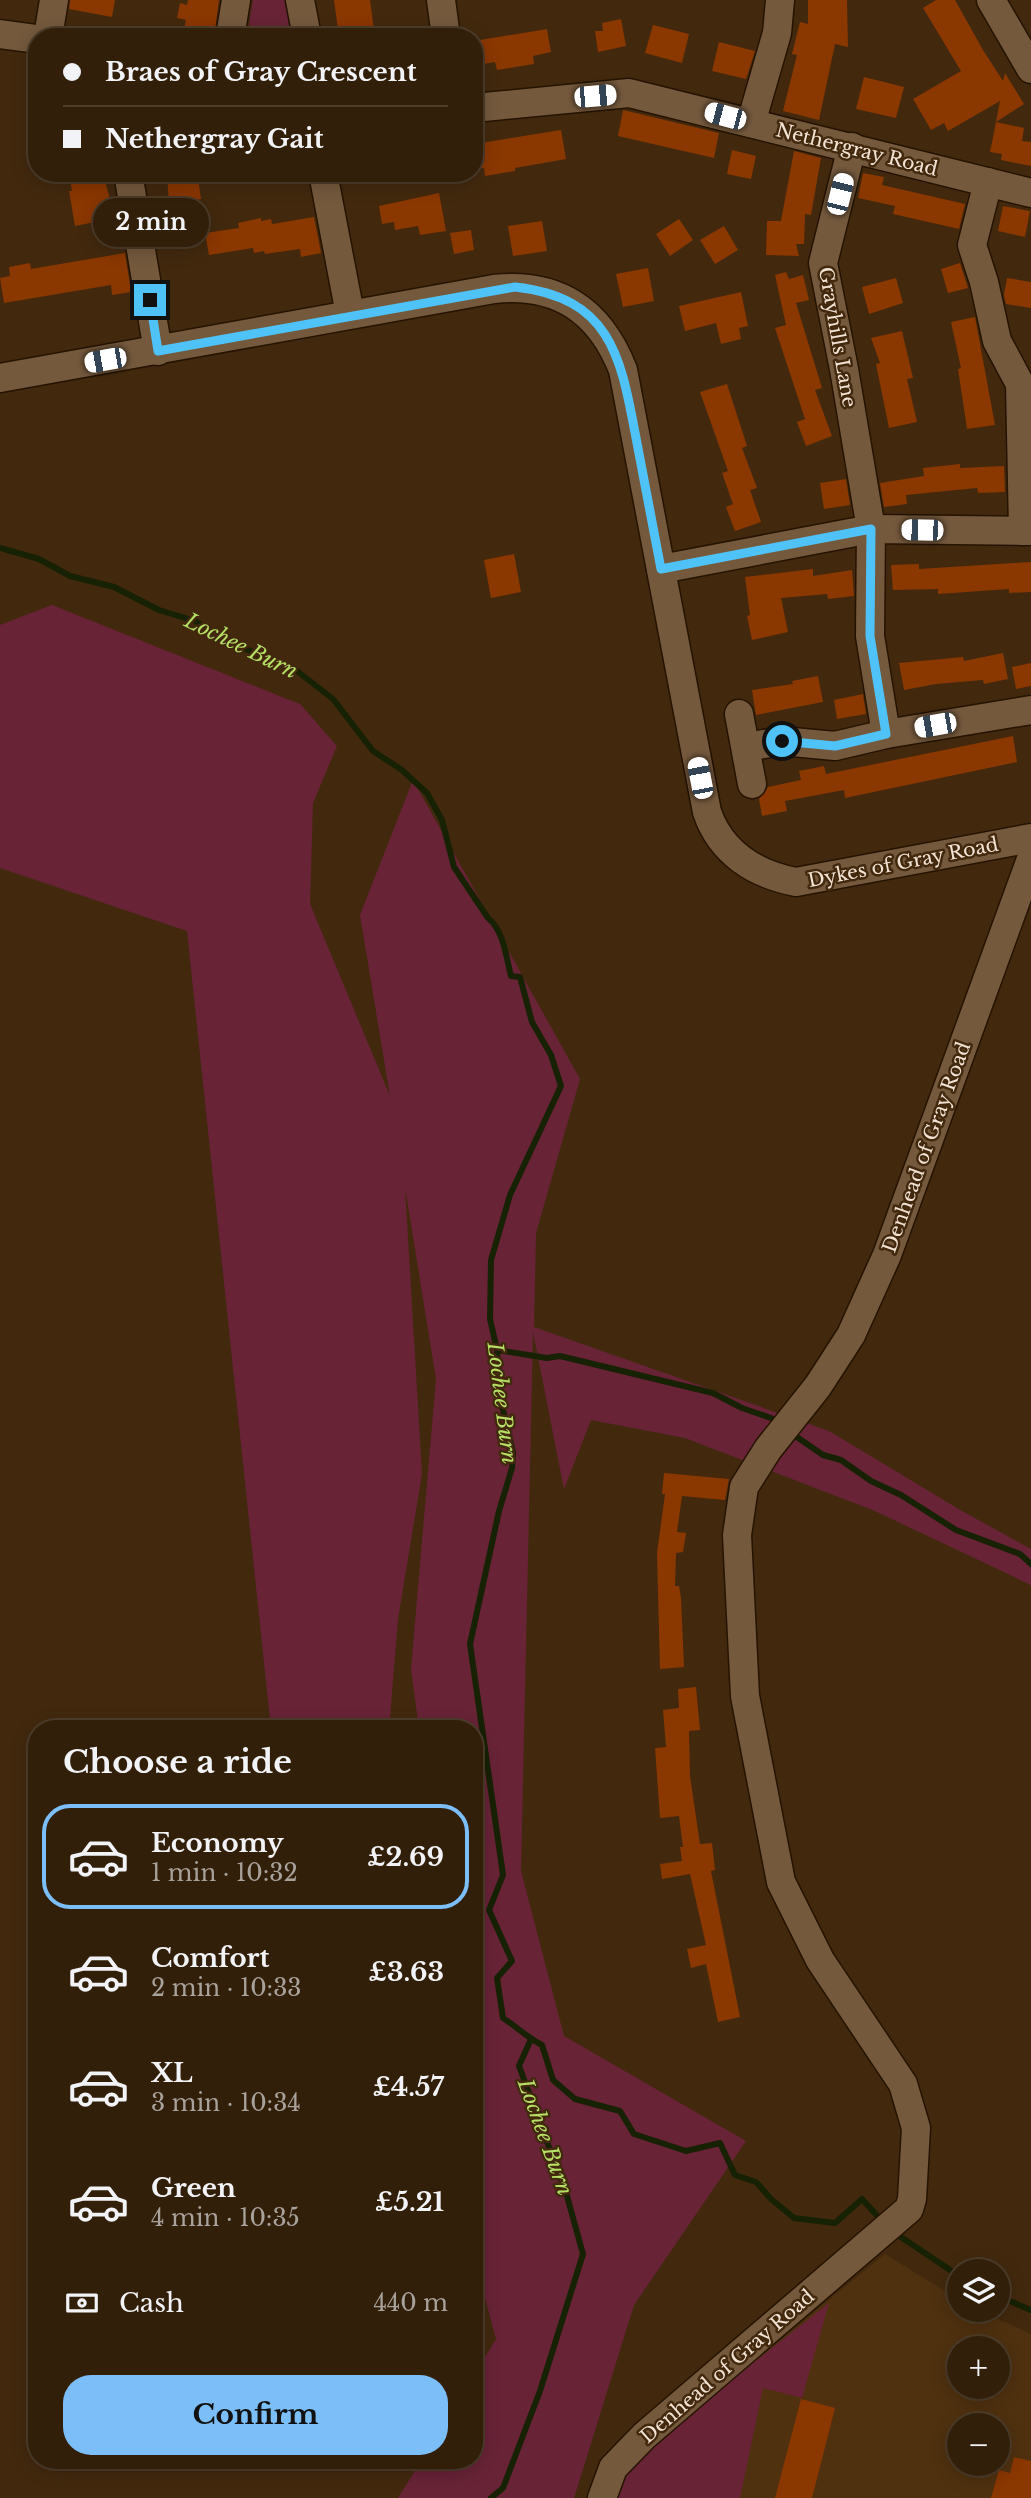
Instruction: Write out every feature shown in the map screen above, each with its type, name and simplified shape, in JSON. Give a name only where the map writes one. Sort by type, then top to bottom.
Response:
[{"type":"street","points":[[49,28],[54,0]]},
{"type":"street","points":[[231,28],[236,0]]},
{"type":"street","points":[[300,0],[305,28]]},
{"type":"street","points":[[441,0],[445,28]]},
{"type":"street","points":[[751,123],[777,33],[780,0]]},
{"type":"street","points":[[991,0],[1031,69]]},
{"type":"street","points":[[0,34],[28,38]]},
{"type":"street","name":"Nethergray Road","points":[[483,107],[629,93],[1031,193]]},
{"type":"street","name":"Grayhills Lane","points":[[852,147],[823,263],[871,529],[870,636],[886,734]]},
{"type":"street","points":[[130,182],[158,351]]},
{"type":"street","points":[[325,182],[349,314]]},
{"type":"street","points":[[661,569],[871,529],[1027,531],[1020,384],[997,341],[985,282],[972,245],[989,182]]},
{"type":"street","name":"Dykes of Gray Road","points":[[0,378],[349,314],[515,287],[549,293],[565,299],[586,313],[603,331],[623,370],[707,812],[712,828],[732,854],[772,877],[796,882],[1031,838]]},
{"type":"street","points":[[746,747],[782,741],[835,746],[886,734],[1031,710]]},
{"type":"street","points":[[739,714],[752,784]]},
{"type":"street","name":"Denhead of Gray Road","points":[[601,2498],[613,2468],[644,2436],[909,2208],[912,2199],[916,2128],[903,2084],[850,2009],[820,1960],[781,1881],[745,1696],[737,1535],[744,1488],[818,1386],[851,1335],[887,1255],[1031,859]]},
{"type":"shaded area","points":[[253,0],[290,0],[295,28],[248,28]]},
{"type":"shaded area","points":[[52,605],[300,704],[337,746],[313,803],[310,904],[390,1096],[360,915],[413,780],[580,1079],[536,1233],[534,1327],[829,1431],[1031,1549],[1031,1585],[875,1511],[685,1438],[591,1420],[564,1489],[533,1332],[521,1871],[564,2036],[746,2141],[634,2305],[574,2498],[398,2498],[416,2469],[483,2469],[483,2360],[496,2339],[483,2291],[483,1720],[418,1720],[411,1669],[436,1379],[405,1187],[422,1474],[398,1619],[390,1720],[270,1720],[187,931],[0,868],[0,625]]},
{"type":"shaded area","points":[[885,2254],[947,2293],[947,2322],[1004,2322],[1031,2334],[1031,2498],[687,2498],[689,2414]]},
{"type":"shaded area","points":[[829,2303],[802,2398],[763,2388],[740,2498],[610,2498],[616,2482],[689,2414]]},
{"type":"building","points":[[70,0],[115,0],[112,17],[69,9]]},
{"type":"building","points":[[188,0],[219,0],[215,28],[184,28],[186,20],[177,18],[180,3],[187,5]]},
{"type":"building","points":[[334,0],[370,0],[374,28],[338,28]]},
{"type":"building","points":[[808,0],[847,0],[848,47],[835,44],[819,120],[783,111],[797,55],[792,54],[800,22],[808,24]]},
{"type":"building","points":[[936,0],[955,0],[1003,81],[1005,73],[1024,104],[996,122],[1000,101],[948,131],[944,123],[931,130],[913,99],[961,71],[923,8]]},
{"type":"building","points":[[621,19],[626,46],[598,52],[595,31],[603,31],[602,23]]},
{"type":"building","points":[[653,25],[689,34],[682,63],[645,53]]},
{"type":"building","points":[[547,29],[551,52],[533,56],[534,64],[497,70],[495,62],[483,64],[483,40]]},
{"type":"building","points":[[719,42],[755,51],[746,79],[712,71]]},
{"type":"building","points":[[864,77],[904,87],[896,118],[856,109]]},
{"type":"building","points":[[623,110],[719,133],[714,158],[618,136]]},
{"type":"building","points":[[996,122],[1024,128],[1022,141],[1031,142],[1031,166],[1001,160],[1002,154],[990,152]]},
{"type":"building","points":[[561,130],[566,159],[485,176],[483,143]]},
{"type":"building","points":[[732,150],[756,156],[751,179],[727,174]]},
{"type":"building","points":[[794,151],[821,158],[811,215],[805,214],[804,244],[796,244],[799,256],[766,255],[767,221],[781,221]]},
{"type":"building","points":[[863,173],[884,177],[882,185],[965,204],[959,229],[893,214],[895,206],[858,198]]},
{"type":"building","points":[[70,182],[105,182],[115,218],[75,226],[69,191],[72,191]]},
{"type":"building","points":[[168,182],[199,182],[201,199],[169,204]]},
{"type":"building","points":[[439,193],[446,231],[420,235],[418,226],[395,230],[394,222],[382,224],[379,206]]},
{"type":"building","points":[[1003,206],[1030,211],[1025,237],[998,231]]},
{"type":"building","points":[[314,217],[321,253],[301,257],[300,249],[265,254],[264,251],[254,253],[253,248],[209,255],[205,233],[239,228],[238,223],[261,218],[261,221],[271,219],[272,224]]},
{"type":"building","points":[[679,219],[693,240],[670,256],[656,234]]},
{"type":"building","points":[[542,221],[547,251],[513,256],[508,226]]},
{"type":"building","points":[[724,226],[738,250],[715,264],[700,240]]},
{"type":"building","points":[[471,230],[474,250],[454,254],[450,233]]},
{"type":"building","points":[[125,253],[131,292],[112,295],[111,285],[4,303],[0,278],[10,276],[9,267],[30,263],[31,269]]},
{"type":"building","points":[[960,263],[968,288],[948,293],[941,269]]},
{"type":"building","points":[[648,268],[654,301],[623,307],[616,274]]},
{"type":"building","points":[[786,272],[789,279],[803,275],[809,300],[796,303],[822,388],[815,390],[832,436],[806,446],[797,422],[805,419],[775,328],[786,325],[775,275]]},
{"type":"building","points":[[896,278],[903,303],[869,314],[862,287]]},
{"type":"building","points":[[1007,278],[1031,282],[1031,308],[1006,304],[1004,295]]},
{"type":"building","points":[[741,292],[748,326],[739,328],[741,339],[721,344],[716,323],[685,331],[679,306]]},
{"type":"building","points":[[975,317],[995,425],[967,429],[958,369],[961,368],[951,322]]},
{"type":"building","points":[[902,331],[913,378],[907,379],[917,422],[889,428],[876,364],[880,363],[871,338]]},
{"type":"building","points":[[727,384],[747,446],[742,448],[757,488],[750,490],[761,522],[735,531],[726,507],[733,504],[722,473],[728,471],[700,392]]},
{"type":"building","points":[[960,464],[960,468],[1004,466],[1005,492],[978,493],[977,488],[906,495],[907,504],[884,507],[880,483],[924,476],[923,468]]},
{"type":"building","points":[[846,479],[850,505],[824,509],[820,483]]},
{"type":"building","points":[[514,554],[521,592],[491,598],[484,560]]},
{"type":"building","points":[[1031,562],[1031,592],[1009,593],[1009,589],[938,594],[938,589],[893,590],[891,565],[919,564],[919,569]]},
{"type":"building","points":[[813,569],[813,576],[852,570],[854,596],[828,599],[827,594],[781,598],[788,632],[752,640],[747,616],[750,615],[745,577]]},
{"type":"building","points":[[1003,653],[1008,679],[984,684],[983,680],[936,684],[904,690],[899,663],[963,657],[964,661]]},
{"type":"building","points":[[1031,663],[1031,686],[1016,689],[1012,667]]},
{"type":"building","points":[[818,676],[823,702],[756,715],[752,690],[793,684],[792,681]]},
{"type":"building","points":[[863,694],[866,714],[837,719],[834,700]]},
{"type":"building","points":[[1013,736],[1017,762],[845,798],[844,790],[785,801],[787,811],[762,816],[759,799],[768,787],[801,780],[799,771],[824,766],[826,774]]},
{"type":"building","points":[[664,1473],[729,1479],[725,1500],[682,1496],[677,1532],[686,1533],[683,1552],[676,1553],[675,1586],[679,1586],[681,1598],[684,1667],[660,1669],[657,1553],[665,1494],[662,1494]]},
{"type":"building","points":[[696,1687],[700,1730],[689,1731],[690,1776],[700,1844],[712,1843],[715,1870],[711,1871],[740,2017],[718,2022],[706,1964],[691,1968],[687,1949],[706,1945],[690,1874],[662,1879],[660,1864],[682,1861],[680,1847],[683,1847],[679,1816],[660,1818],[655,1748],[666,1747],[663,1710],[679,1708],[678,1689]]},
{"type":"building","points":[[801,2399],[835,2408],[812,2498],[775,2498]]},
{"type":"building","points":[[1014,2457],[1031,2461],[1031,2498],[991,2498],[997,2476],[1010,2476]]},
{"type":"waterway","name":"Lochee Burn","points":[[0,548],[39,559],[70,576],[114,587],[159,610],[195,621],[222,639],[297,671],[333,699],[373,751],[402,770],[427,793],[442,820],[454,867],[498,930],[511,976],[520,977],[532,1022],[551,1055],[561,1086],[510,1195],[491,1260],[490,1319],[497,1350],[499,1393],[513,1452],[512,1468],[499,1511],[470,1644],[481,1720]]},
{"type":"waterway","points":[[497,1350],[547,1358],[560,1356],[713,1393],[780,1424]]},
{"type":"waterway","points":[[791,1433],[823,1455],[841,1460],[871,1481],[901,1495],[956,1530],[1020,1554],[1031,1564]]},
{"type":"waterway","name":"Lochee Burn","points":[[483,1735],[503,1875],[489,1910],[512,1961],[497,1978],[503,2018],[542,2045],[553,2080],[575,2099],[620,2111],[634,2134],[686,2151],[720,2143],[735,2175],[756,2182],[794,2218],[835,2223],[862,2199],[882,2221]]},
{"type":"waterway","name":"Lochee Burn","points":[[491,2498],[503,2488],[540,2391],[583,2254],[567,2196],[519,2066],[531,2039]]},
{"type":"waterway","points":[[892,2231],[947,2268]]},
{"type":"waterway","points":[[1010,2301],[1031,2310]]},
{"type":"route","points":[[150,300],[158,351],[349,314],[515,287],[549,293],[565,299],[586,313],[603,331],[623,370],[661,569],[871,529],[870,636],[886,734],[835,746],[782,741]]}]
